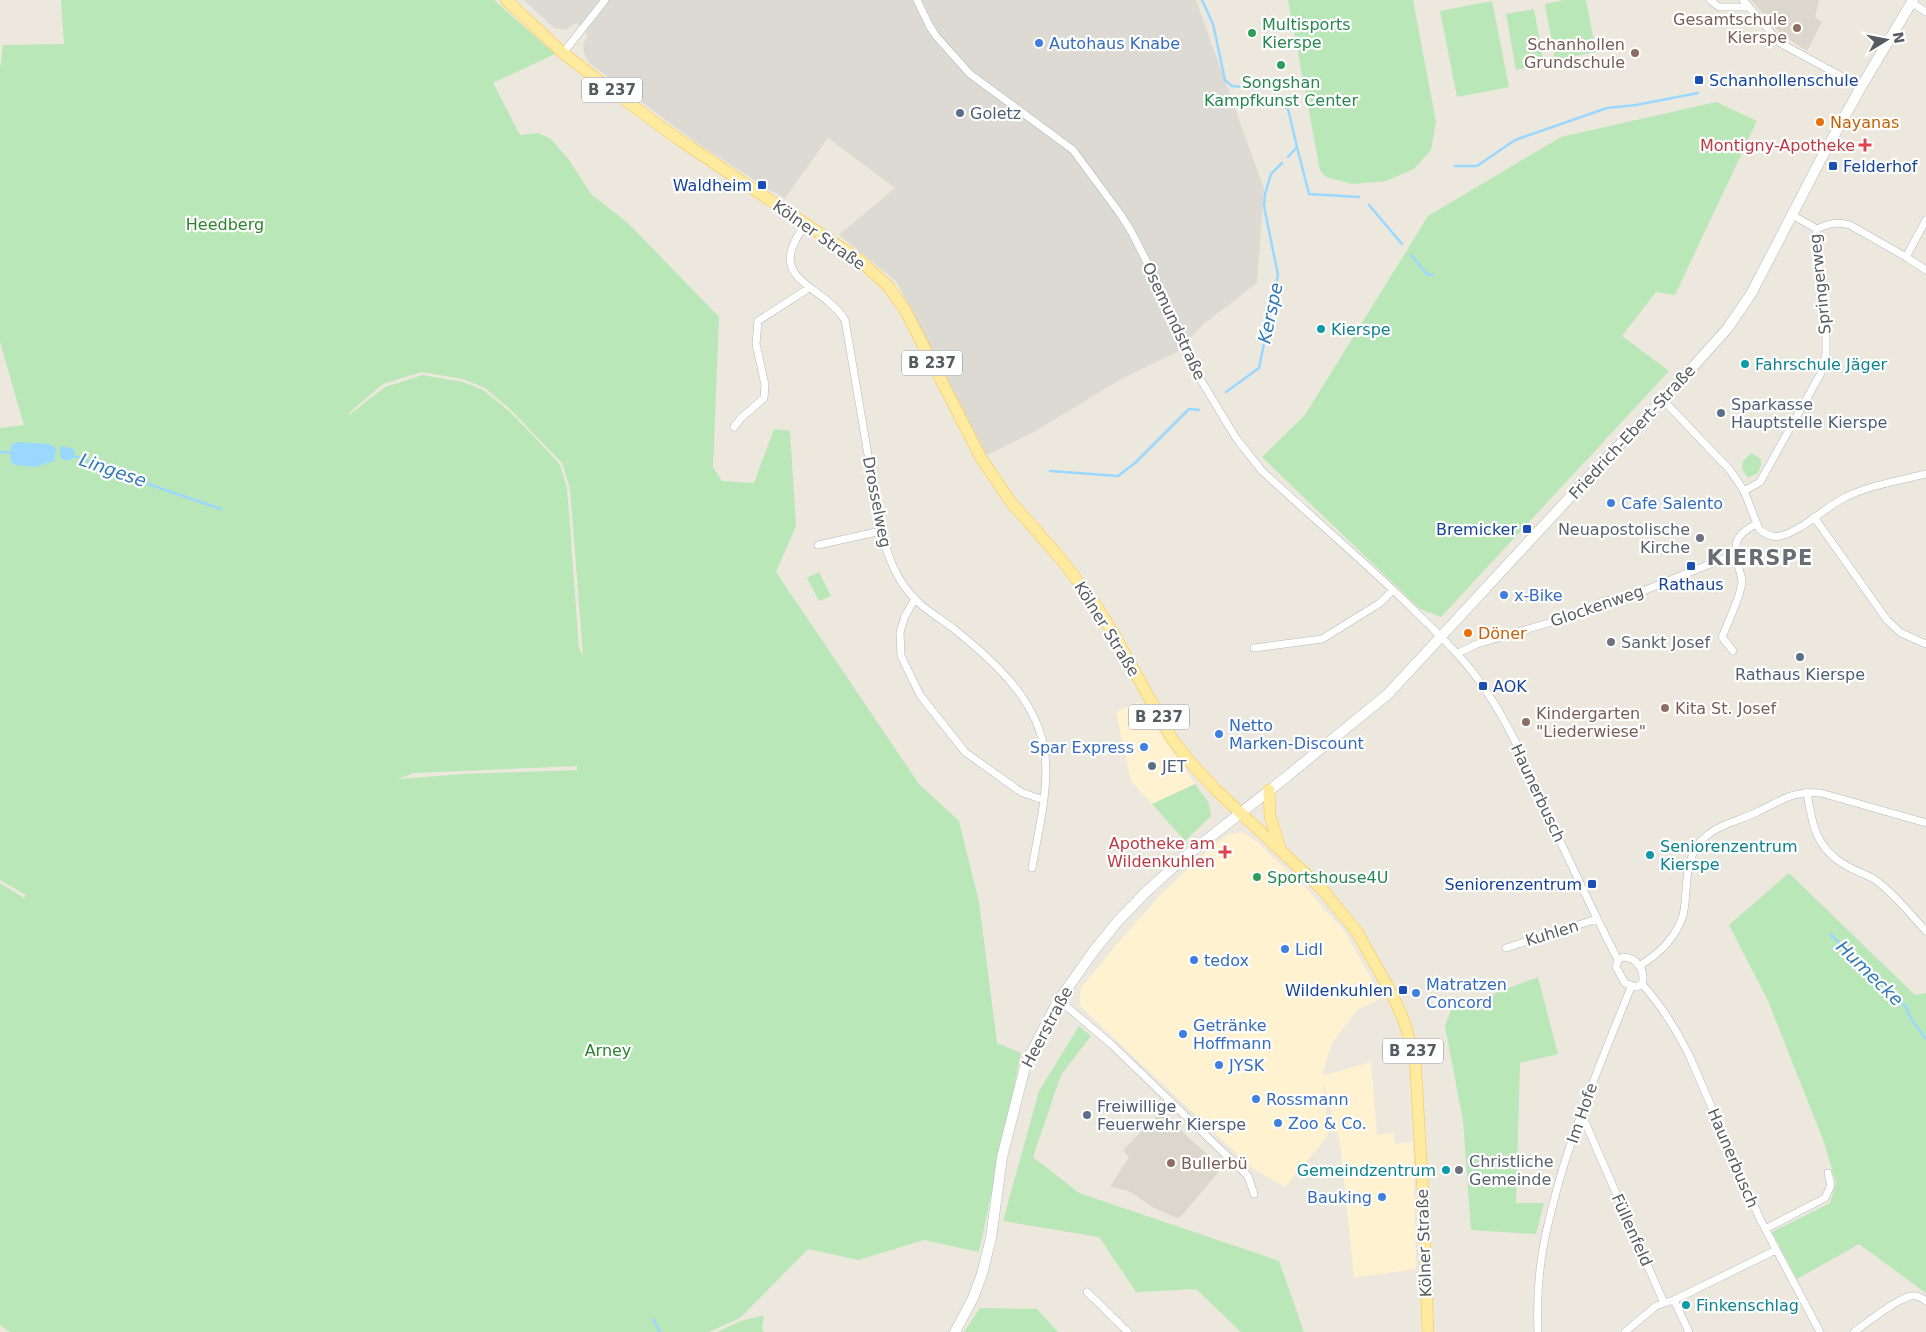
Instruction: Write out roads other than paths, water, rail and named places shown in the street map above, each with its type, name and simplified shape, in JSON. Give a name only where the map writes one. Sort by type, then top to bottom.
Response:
[{"type":"main road","name":"B 237","points":[[506,0],[563,53]]},
{"type":"main road","name":"Friedrich-Ebert-Straße","points":[[1240,812],[1388,694],[1596,469],[1663,400],[1738,314],[1751,294],[1861,87],[1912,1]]},
{"type":"main road","name":"Kölner Straße","points":[[563,53],[662,128],[857,258],[888,286],[905,310],[963,426],[993,477],[1010,501],[1061,560],[1097,607],[1172,739],[1216,790],[1323,890],[1357,932],[1392,994],[1410,1038],[1415,1057],[1428,1332]]},
{"type":"main road","points":[[1269,790],[1270,816],[1281,850]]},
{"type":"main road","name":"Heerstraße","points":[[955,1332],[973,1298],[982,1274],[991,1238],[1002,1157],[1026,1063],[1059,1000],[1093,952],[1132,907],[1181,860],[1240,812]]},
{"type":"street","points":[[563,53],[606,0]]},
{"type":"street","name":"Osemundstraße","points":[[917,0],[936,36],[970,74],[1073,150],[1121,215],[1156,280],[1196,372],[1247,454],[1262,471],[1442,637]]},
{"type":"street","points":[[1710,0],[1719,7],[1749,8]]},
{"type":"street","points":[[1743,0],[1780,43],[1861,87]]},
{"type":"street","points":[[1912,1],[1926,12]]},
{"type":"street","name":"Springerweg","points":[[1744,491],[1760,482],[1821,373],[1826,354],[1826,327],[1816,245],[1817,229],[1792,215]]},
{"type":"street","points":[[1906,257],[1926,220]]},
{"type":"street","points":[[1817,229],[1828,224],[1841,222],[1850,225],[1926,270]]},
{"type":"street","name":"Drosselweg","points":[[806,224],[792,245],[790,259],[794,273],[809,288],[839,310],[845,320],[881,531],[890,563],[915,599],[964,637],[1012,681],[1037,722],[1045,754],[1046,782],[1032,868]]},
{"type":"street","points":[[734,427],[741,418],[764,398],[764,385],[756,344],[758,321],[809,288]]},
{"type":"street","points":[[1663,400],[1730,470],[1744,491],[1756,524],[1763,533],[1772,536],[1781,536],[1843,498],[1868,488],[1926,474]]},
{"type":"street","points":[[1814,517],[1887,620],[1901,633],[1926,644]]},
{"type":"street","points":[[1733,651],[1722,637],[1742,581],[1735,554],[1736,543],[1739,535],[1744,530],[1756,524]]},
{"type":"street","points":[[818,545],[881,531]]},
{"type":"street","name":"Glockenweg","points":[[1458,654],[1477,644],[1586,612],[1603,601],[1623,599],[1735,554]]},
{"type":"street","points":[[1254,648],[1322,639],[1380,603],[1393,590]]},
{"type":"street","points":[[915,599],[905,616],[900,632],[901,656],[920,694],[965,752],[1021,792],[1044,800]]},
{"type":"street","name":"Haunerbusch","points":[[1442,637],[1483,686],[1504,718],[1597,919],[1618,960]]},
{"type":"street","points":[[1807,792],[1811,819],[1820,843],[1827,852],[1847,866],[1874,879],[1926,931]]},
{"type":"street","points":[[1639,966],[1665,947],[1677,928],[1683,915],[1692,853],[1713,830],[1756,813],[1792,795],[1807,792],[1821,793],[1926,823]]},
{"type":"street","name":"Kuhlen","points":[[1506,948],[1597,919]]},
{"type":"street","points":[[1623,957],[1630,957],[1639,966],[1644,979],[1642,984],[1636,987],[1625,983],[1616,967],[1618,960],[1623,957]]},
{"type":"street","name":"Haunerbusch","points":[[1642,984],[1652,994],[1678,1032],[1765,1229],[1820,1332]]},
{"type":"street","name":"Im Hofe","points":[[1538,1332],[1536,1304],[1539,1266],[1547,1223],[1580,1115],[1631,986]]},
{"type":"street","points":[[1059,1000],[1110,1044],[1248,1176],[1254,1194]]},
{"type":"street","name":"Füllenfeld","points":[[1580,1115],[1585,1122],[1664,1303]]},
{"type":"street","name":"Haunerbusch","points":[[1765,1229],[1825,1198],[1830,1184],[1828,1173]]},
{"type":"street","points":[[1625,1332],[1656,1306],[1674,1300],[1776,1250]]},
{"type":"street","points":[[1087,1292],[1128,1332]]},
{"type":"street","points":[[1854,1332],[1886,1309],[1911,1296],[1926,1300]]},
{"type":"street","points":[[1674,1300],[1689,1332]]},
{"type":"water","points":[[17,442],[50,444],[56,448],[54,461],[36,467],[14,465],[10,459],[11,445]]},
{"type":"water","points":[[60,447],[74,449],[74,457],[70,460],[63,460],[60,456]]},
{"type":"waterway","name":"Kerspe","points":[[1202,0],[1213,24],[1225,80],[1232,86],[1265,89]]},
{"type":"waterway","points":[[1455,166],[1477,166],[1515,140],[1607,108],[1636,105],[1698,93]]},
{"type":"waterway","name":"Kerspe","points":[[1278,100],[1288,109],[1297,147],[1288,157]]},
{"type":"waterway","points":[[1297,147],[1309,194],[1359,197]]},
{"type":"waterway","name":"Kerspe","points":[[1226,392],[1259,368],[1278,275],[1264,206],[1265,194],[1271,174],[1282,163]]},
{"type":"waterway","points":[[1369,205],[1402,244]]},
{"type":"waterway","points":[[1411,255],[1427,274],[1433,275]]},
{"type":"waterway","name":"Kerspe","points":[[1050,471],[1118,476],[1135,463],[1189,409],[1199,410]]},
{"type":"waterway","name":"Lingese","points":[[0,452],[14,453]]},
{"type":"waterway","name":"Lingese","points":[[72,456],[221,509]]},
{"type":"waterway","name":"Humecke","points":[[1830,934],[1907,1008],[1911,1019],[1926,1039]]},
{"type":"waterway","points":[[653,1319],[660,1332]]},
{"type":"place","name":"Gesamtschule Kierspe","points":[[1797,28]]},
{"type":"place","name":"Multisports Kierspe","points":[[1252,33]]},
{"type":"place","name":"Autohaus Knabe","points":[[1039,43]]},
{"type":"place","name":"Schanhollen Grundschule","points":[[1635,53]]},
{"type":"place","name":"Songshan Kampfkunst Center","points":[[1281,65]]},
{"type":"place","name":"Schanhollenschule","points":[[1699,80]]},
{"type":"place","name":"Goletz","points":[[960,113]]},
{"type":"place","name":"Nayanas","points":[[1820,122]]},
{"type":"place","name":"Montigny-Apotheke","points":[[1865,145]]},
{"type":"place","name":"Felderhof","points":[[1833,166]]},
{"type":"place","name":"Waldheim","points":[[762,185]]},
{"type":"place","name":"Kierspe","points":[[1321,329]]},
{"type":"place","name":"Fahrschule Jäger","points":[[1745,364]]},
{"type":"place","name":"Sparkasse Hauptstelle Kierspe","points":[[1721,413]]},
{"type":"place","name":"Cafe Salento","points":[[1611,503]]},
{"type":"place","name":"Bremicker","points":[[1527,529]]},
{"type":"place","name":"Neuapostolische Kirche","points":[[1700,538]]},
{"type":"place","name":"Rathaus","points":[[1691,566]]},
{"type":"place","name":"x-Bike","points":[[1504,595]]},
{"type":"place","name":"Döner","points":[[1468,633]]},
{"type":"place","name":"Sankt Josef","points":[[1611,642]]},
{"type":"place","name":"Rathaus Kierspe","points":[[1800,657]]},
{"type":"place","name":"AOK","points":[[1483,686]]},
{"type":"place","name":"Kita St. Josef","points":[[1665,708]]},
{"type":"place","name":"Kindergarten \"Liederwiese\"","points":[[1526,722]]},
{"type":"place","name":"Netto Marken-Discount","points":[[1219,734]]},
{"type":"place","name":"Spar Express","points":[[1144,747]]},
{"type":"place","name":"JET","points":[[1152,766]]},
{"type":"place","name":"Apotheke am Wildenkuhlen","points":[[1225,852]]},
{"type":"place","name":"Seniorenzentrum Kierspe","points":[[1650,855]]},
{"type":"place","name":"Sportshouse4U","points":[[1257,877]]},
{"type":"place","name":"Seniorenzentrum","points":[[1592,884]]},
{"type":"place","name":"Lidl","points":[[1285,949]]},
{"type":"place","name":"tedox","points":[[1194,960]]},
{"type":"place","name":"Wildenkuhlen","points":[[1403,990]]},
{"type":"place","name":"Matratzen Concord","points":[[1416,993]]},
{"type":"place","name":"Getränke Hoffmann","points":[[1183,1034]]},
{"type":"place","name":"JYSK","points":[[1219,1065]]},
{"type":"place","name":"Rossmann","points":[[1256,1099]]},
{"type":"place","name":"Freiwillige Feuerwehr Kierspe","points":[[1087,1115]]},
{"type":"place","name":"Zoo & Co.","points":[[1278,1123]]},
{"type":"place","name":"Bullerbü","points":[[1171,1163]]},
{"type":"place","name":"Gemeindzentrum","points":[[1446,1170]]},
{"type":"place","name":"Christliche Gemeinde","points":[[1459,1170]]},
{"type":"place","name":"Bauking","points":[[1382,1197]]},
{"type":"place","name":"Finkenschlag","points":[[1686,1305]]},
{"type":"district","name":"KIERSPE","points":[[1760,558]]},
{"type":"park label","name":"Heedberg","points":[[225,224]]},
{"type":"park label","name":"Arney","points":[[608,1050]]}]
